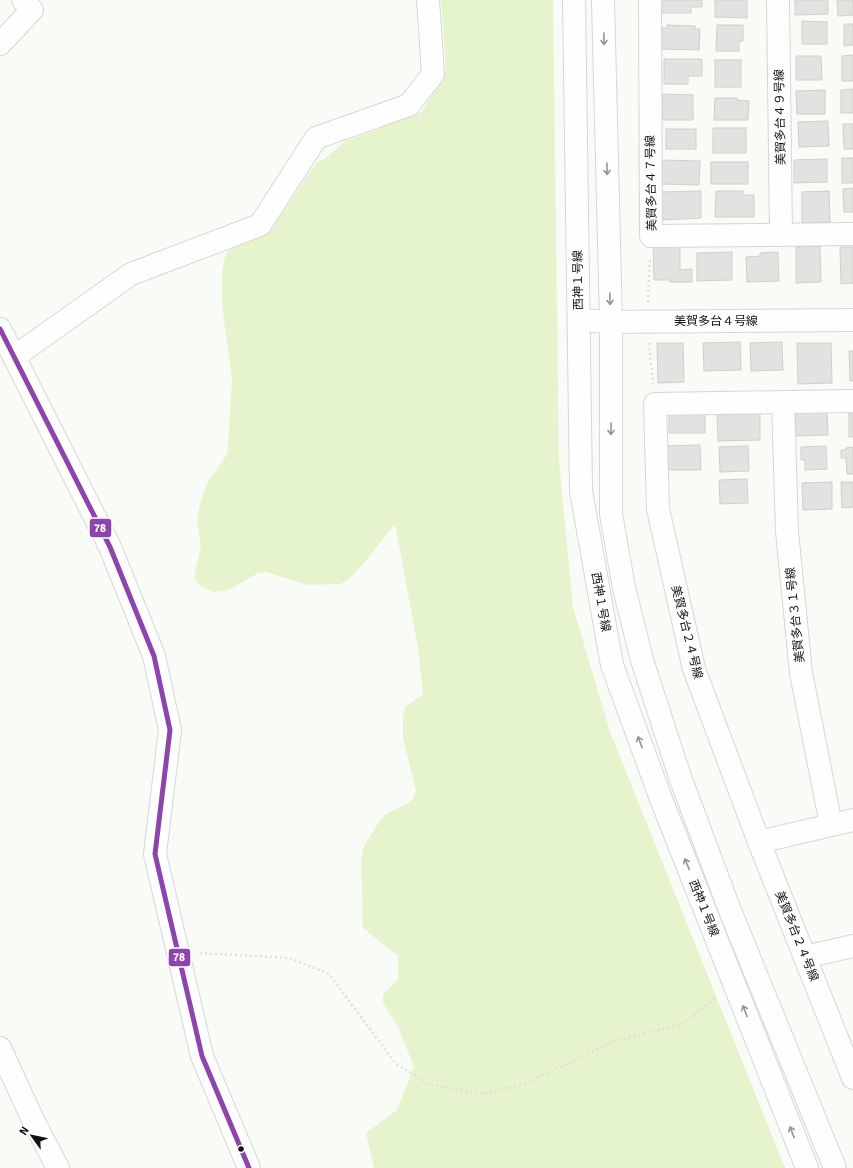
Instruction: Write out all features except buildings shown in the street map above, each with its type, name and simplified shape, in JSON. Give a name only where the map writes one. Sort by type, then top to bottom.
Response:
[{"type":"street","points":[[14,357],[131,274],[260,225],[316,138],[409,105],[433,74],[428,0]]},
{"type":"street","name":"西神１号線","points":[[574,0],[581,492],[612,665],[661,799],[807,1168]]},
{"type":"street","name":"西神１号線","points":[[603,0],[611,322],[612,514],[624,588],[642,660],[680,777],[729,908],[835,1168]]},
{"type":"street","name":"美賀多台４７号線","points":[[650,0],[651,236],[853,234]]},
{"type":"street","name":"美賀多台４９号線","points":[[778,0],[781,235]]},
{"type":"street","points":[[0,44],[33,3]]},
{"type":"street","name":"美賀多台４号線","points":[[579,320],[611,322],[853,320]]},
{"type":"street","points":[[0,329],[110,547],[154,656],[170,730],[155,854],[202,1056],[249,1168]]},
{"type":"street","points":[[655,404],[853,401]]},
{"type":"street","name":"美賀多台３１号線","points":[[783,402],[787,531],[801,673],[831,825]]},
{"type":"street","name":"美賀多台２４号線","points":[[655,404],[658,508],[694,669],[759,842],[852,1074]]},
{"type":"street","points":[[759,842],[853,820]]},
{"type":"street","points":[[805,957],[853,946]]},
{"type":"street","points":[[0,1048],[33,1120],[58,1168]]},
{"type":"path","points":[[651,236],[648,321],[655,404]]},
{"type":"path","points":[[178,952],[289,958],[329,974],[396,1064],[429,1084],[480,1094],[525,1084],[614,1041],[685,1023],[734,983]]},
{"type":"green space","points":[[441,0],[553,0],[559,461],[573,607],[610,732],[785,1168],[374,1168],[366,1133],[397,1110],[414,1067],[399,1029],[383,1003],[383,995],[398,979],[398,956],[363,928],[361,861],[364,846],[381,819],[386,814],[407,804],[413,799],[416,791],[403,738],[403,715],[405,707],[423,694],[418,648],[395,524],[364,563],[347,581],[340,584],[308,585],[266,572],[258,573],[229,590],[214,592],[199,585],[194,578],[201,546],[197,521],[200,504],[208,481],[226,456],[228,448],[232,379],[222,305],[222,272],[225,257],[229,250],[269,232],[317,162],[326,158],[344,142],[422,112],[446,70]]},
{"type":"transit line","name":"78","points":[[0,329],[110,547],[154,656],[170,730],[155,854],[202,1056],[249,1168]]}]
